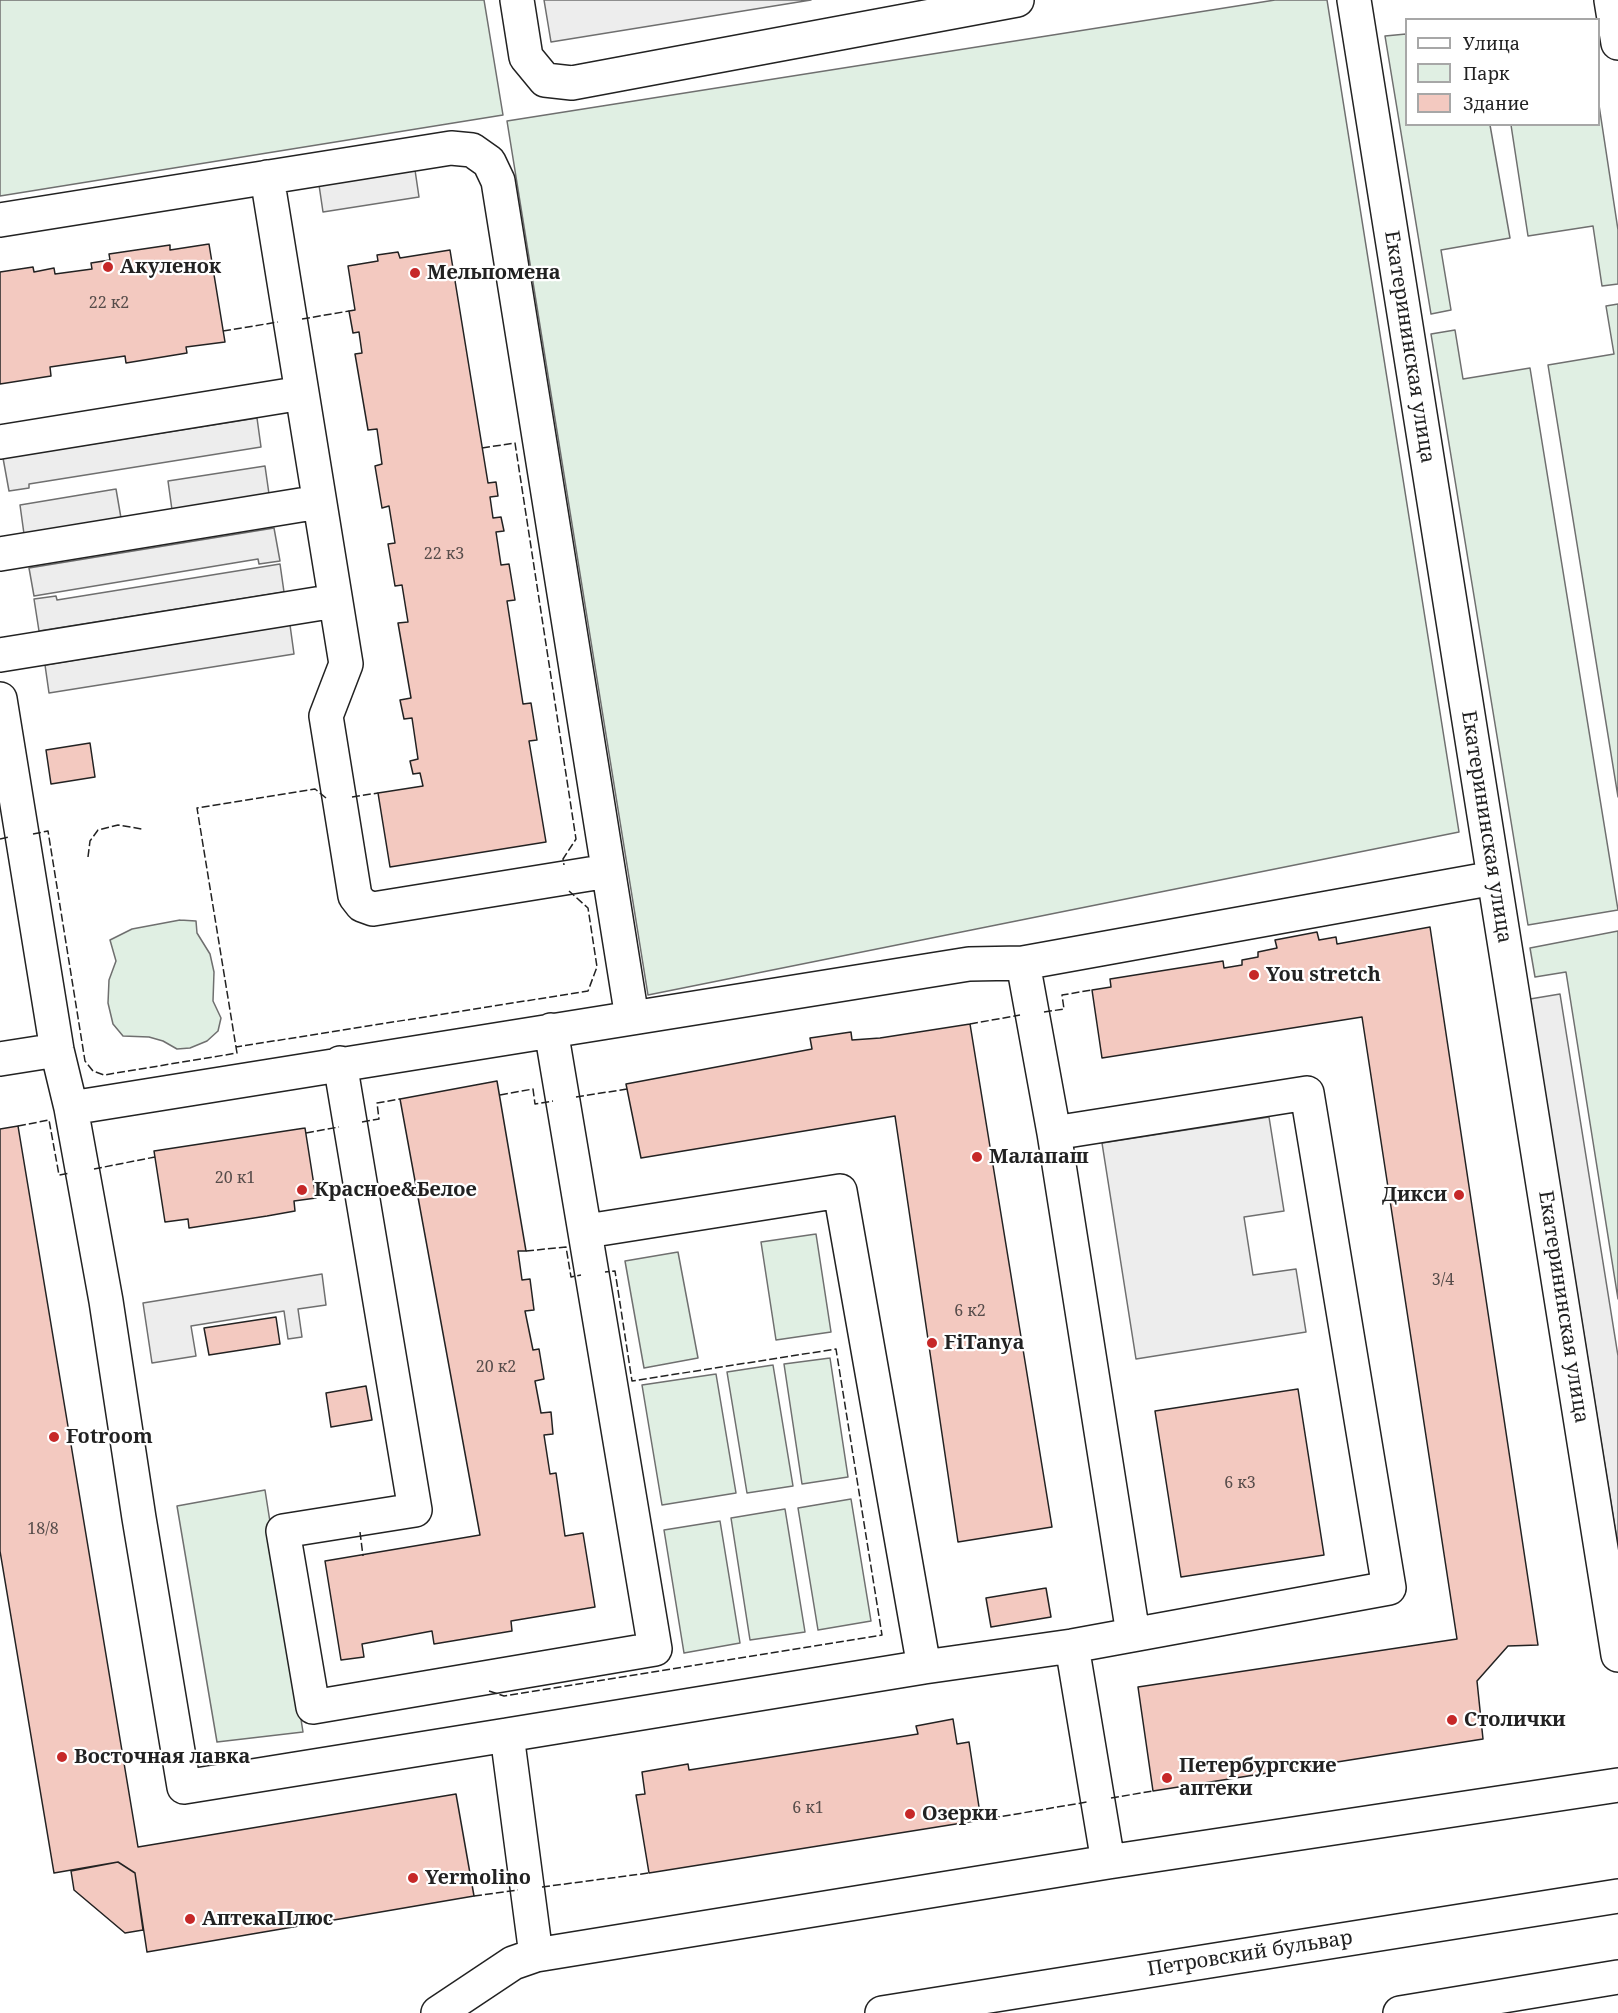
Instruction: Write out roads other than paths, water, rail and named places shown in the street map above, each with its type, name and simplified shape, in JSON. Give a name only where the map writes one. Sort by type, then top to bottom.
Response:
[{"type":"street","points":[[517,0],[526,57],[545,80],[572,83],[1017,0]]},
{"type":"street","name":"Екатерининская улица","points":[[1354,0],[1618,1655]]},
{"type":"street","points":[[1611,0],[1618,43]]},
{"type":"street","points":[[0,220],[451,148],[472,150],[489,162],[498,181],[632,1018]]},
{"type":"street","points":[[267,177],[345,664],[326,716],[355,896],[362,905],[373,909],[608,871]]},
{"type":"street","points":[[0,442],[302,393]]},
{"type":"street","points":[[0,554],[319,502]]},
{"type":"street","points":[[0,655],[335,601]]},
{"type":"street","points":[[0,699],[57,1050],[71,1108],[121,1390],[139,1518],[184,1787],[924,1667],[1072,1646],[1389,1588],[1307,1093],[1054,1133]]},
{"type":"street","points":[[71,1108],[969,963],[1023,963],[1494,878]]},
{"type":"street","points":[[1023,963],[1054,1133],[1133,1634]]},
{"type":"street","points":[[340,1064],[415,1509],[283,1532],[313,1707],[654,1649],[587,1231],[551,1030]]},
{"type":"street","points":[[0,1059],[57,1050]]},
{"type":"street","points":[[587,1231],[840,1191],[924,1667]]},
{"type":"street","points":[[1072,1646],[1108,1862]]},
{"type":"street","points":[[507,1735],[536,1955]]},
{"type":"street","points":[[438,2013],[513,1963],[536,1955],[1108,1862],[1618,1785]]},
{"type":"street","name":"Петровский бульвар","points":[[882,2013],[1618,1896]]},
{"type":"street","points":[[1400,2013],[1618,1977]]},
{"type":"place","name":"Акуленок","points":[[108,267]]},
{"type":"place","name":"Мельпомена","points":[[415,273]]},
{"type":"place","name":"You stretch","points":[[1254,975]]},
{"type":"place","name":"Малапаш","points":[[977,1157]]},
{"type":"place","name":"Красное&Белое","points":[[302,1190]]},
{"type":"place","name":"Дикси","points":[[1459,1195]]},
{"type":"place","name":"FiTanya","points":[[932,1343]]},
{"type":"place","name":"Fotroom","points":[[54,1437]]},
{"type":"place","name":"Столички","points":[[1452,1720]]},
{"type":"place","name":"Восточная лавка","points":[[62,1757]]},
{"type":"place","name":"Петербургские аптеки","points":[[1167,1778]]},
{"type":"place","name":"Озерки","points":[[910,1814]]},
{"type":"place","name":"Yermolino","points":[[413,1878]]},
{"type":"place","name":"АптекаПлюс","points":[[190,1919]]}]
